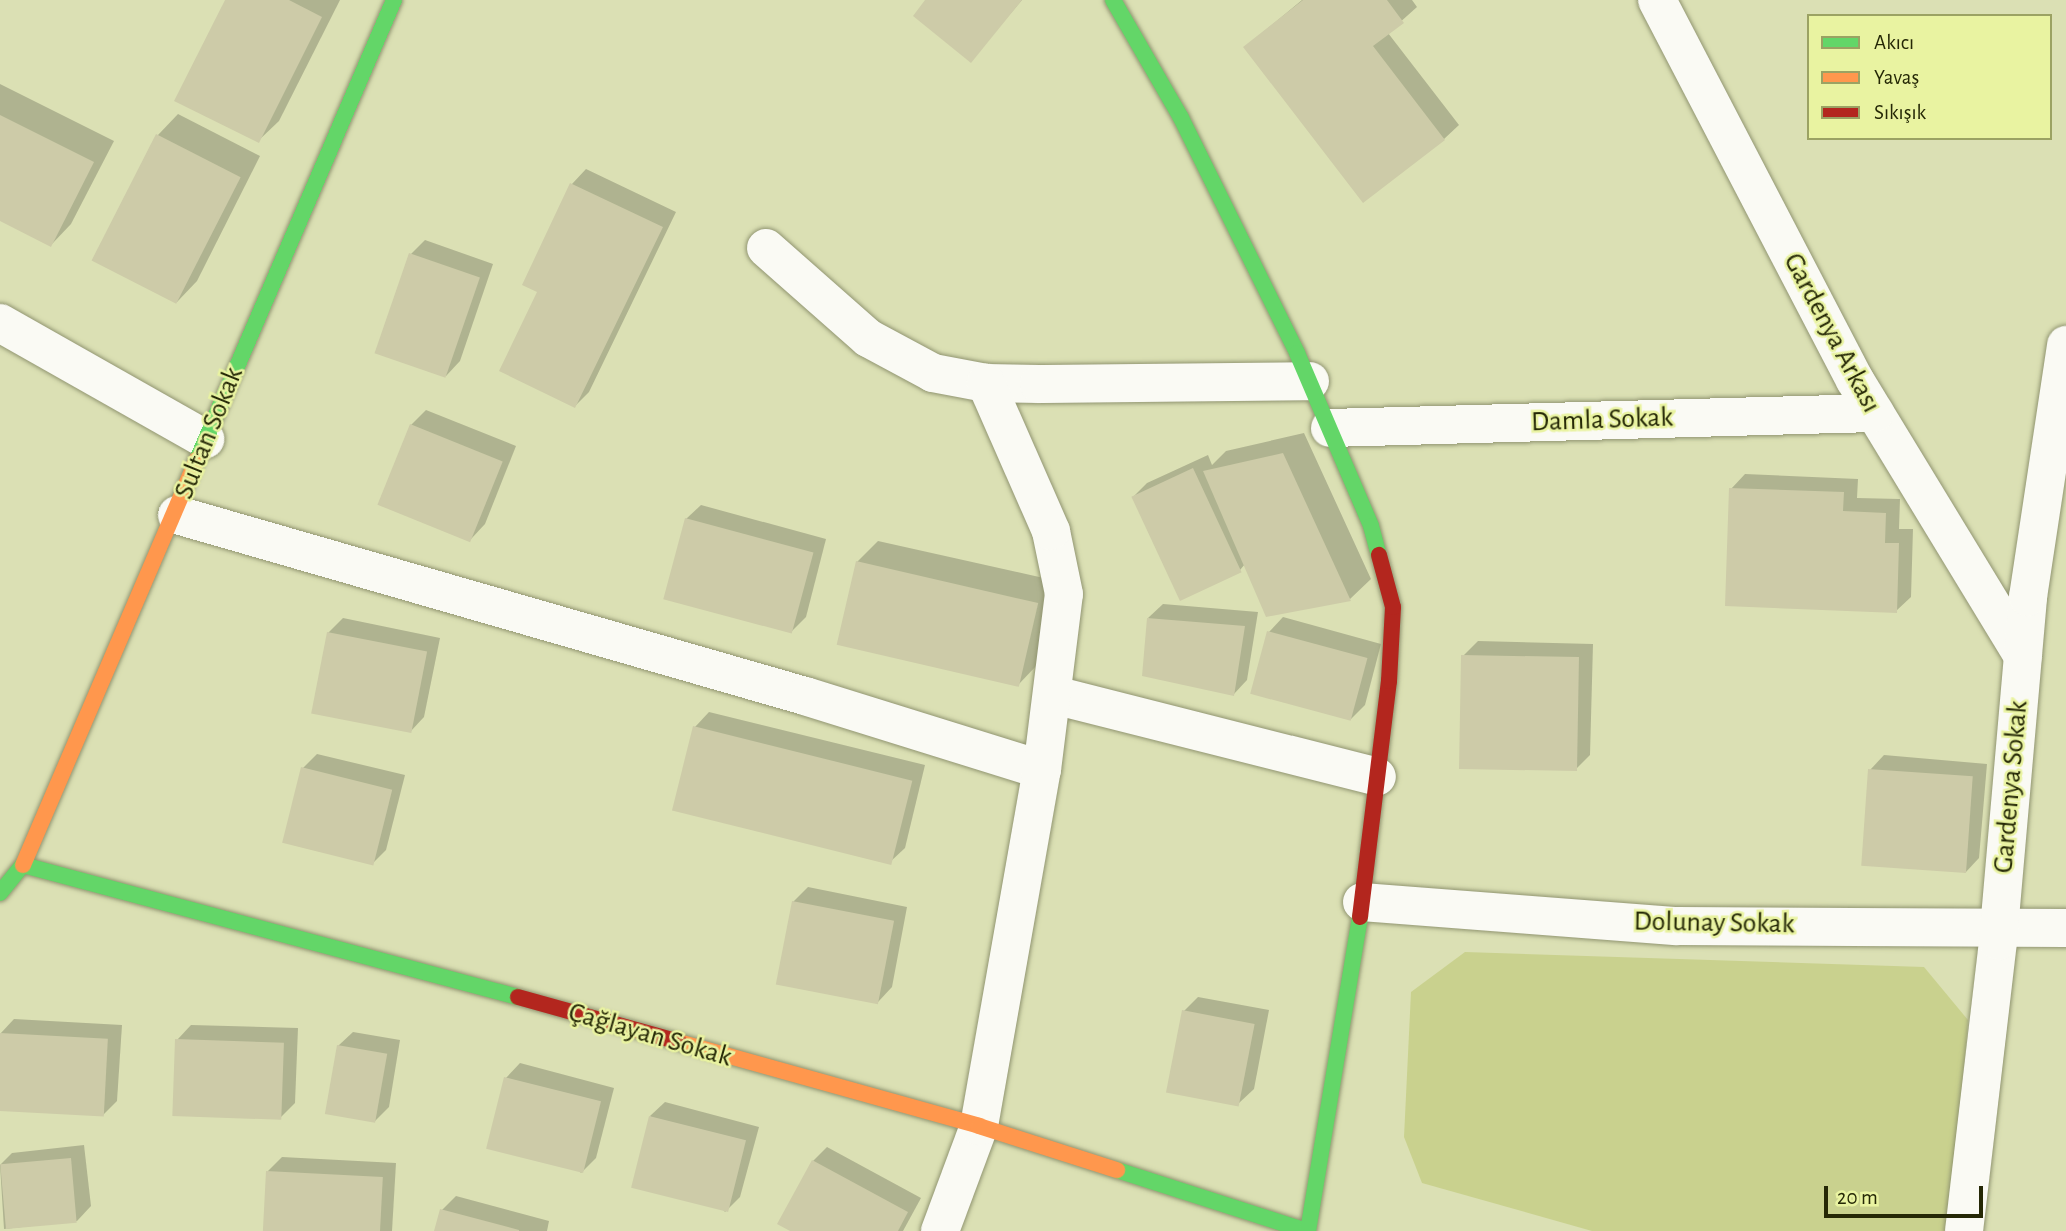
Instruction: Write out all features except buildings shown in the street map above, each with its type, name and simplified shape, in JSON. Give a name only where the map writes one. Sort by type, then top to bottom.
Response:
[{"type":"street","name":"Sultan Sokak","points":[[23,865],[177,515],[205,439],[394,0]]},
{"type":"street","points":[[1113,0],[1181,118],[1310,382],[1371,526],[1392,607],[1363,902],[1307,1231]]},
{"type":"street","name":"Gardenya Arkası","points":[[1657,0],[1875,413],[2023,656]]},
{"type":"street","points":[[766,248],[868,338],[933,373],[986,383],[1310,382]]},
{"type":"street","points":[[0,323],[205,439]]},
{"type":"street","name":"Gardenya Sokak","points":[[1964,1231],[1999,924],[2023,656],[2066,345]]},
{"type":"street","points":[[940,1231],[979,1126],[1042,770],[1054,695],[1065,594],[1051,531],[986,383]]},
{"type":"street","name":"Damla Sokak","points":[[1329,428],[1875,413]]},
{"type":"street","points":[[177,515],[805,696],[1042,770]]},
{"type":"street","points":[[1054,695],[1377,777]]},
{"type":"street","points":[[0,893],[23,865]]},
{"type":"street","name":"Çağlayan Sokak","points":[[23,865],[348,950],[979,1126],[1307,1231]]},
{"type":"street","name":"Dolunay Sokak","points":[[1363,902],[1677,926],[1999,924],[2066,928]]},
{"type":"green space","points":[[1465,952],[1924,967],[1968,1020],[1950,1231],[1592,1231],[1422,1183],[1404,1137],[1411,992]]},
{"type":"traffic: fast","points":[[197,460],[394,0]]},
{"type":"traffic: fast","points":[[1113,0],[1181,118],[1297,353],[1371,526],[1379,555]]},
{"type":"traffic: fast","points":[[0,893],[23,865],[518,997]]},
{"type":"traffic: fast","points":[[1308,1231],[1360,917]]},
{"type":"traffic: fast","points":[[1117,1170],[1307,1231]]},
{"type":"traffic: slow","points":[[23,865],[197,460]]},
{"type":"traffic: slow","points":[[679,1042],[979,1126],[1117,1170]]},
{"type":"traffic: jam","points":[[1360,917],[1389,681],[1393,607],[1379,555]]},
{"type":"traffic: jam","points":[[518,997],[679,1042]]}]
